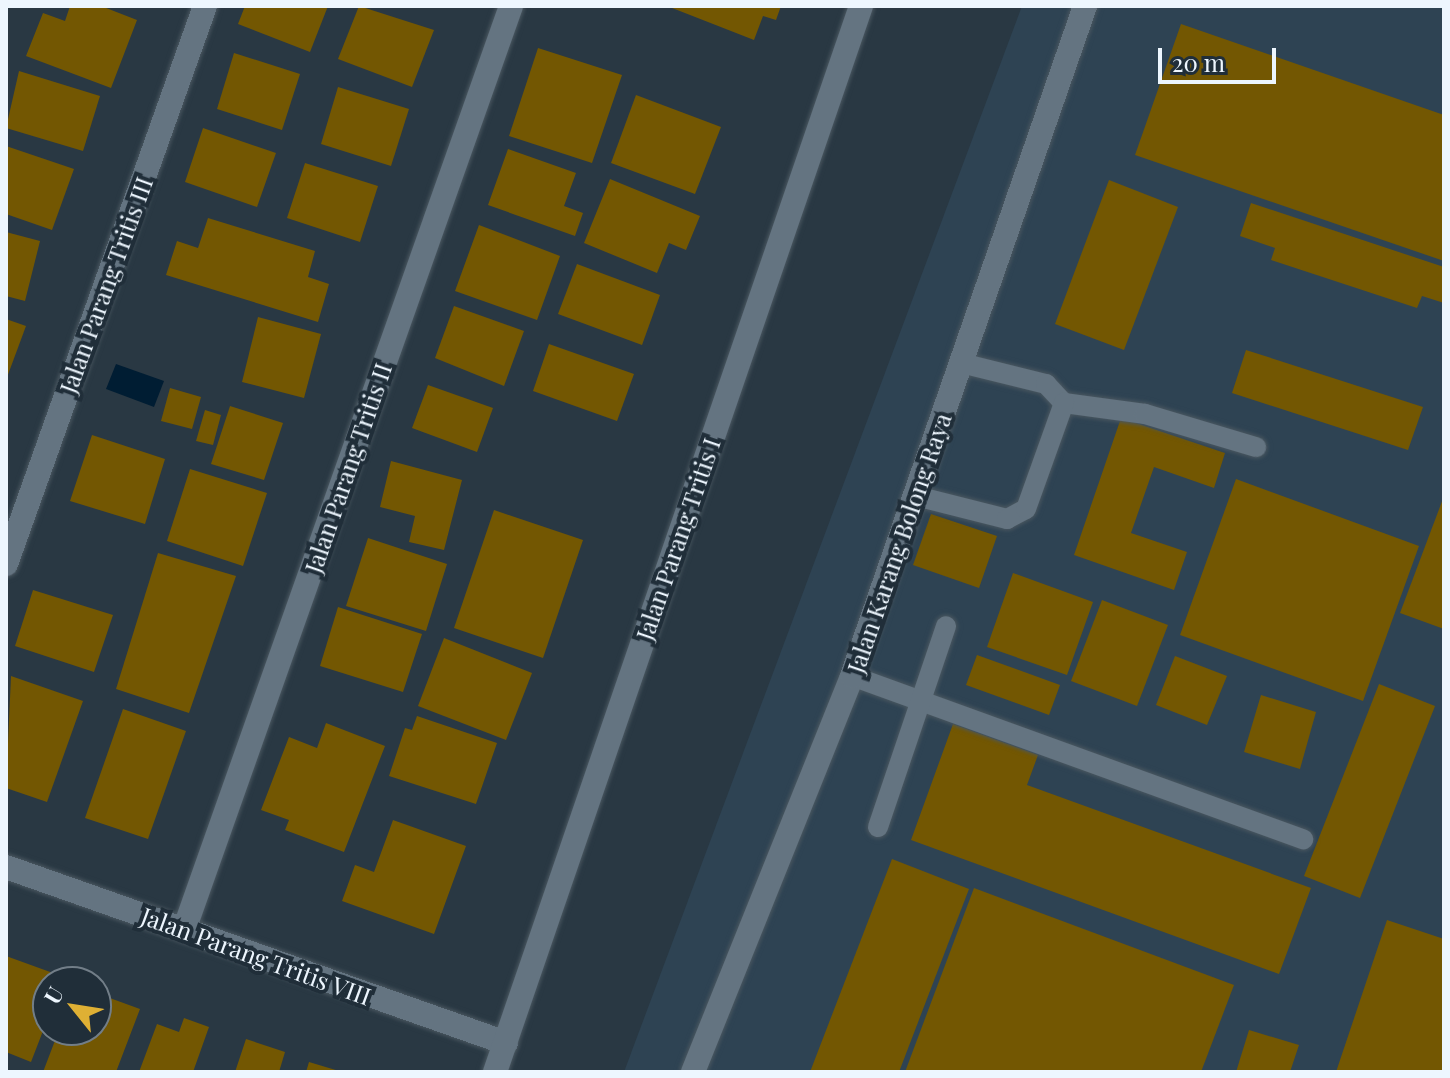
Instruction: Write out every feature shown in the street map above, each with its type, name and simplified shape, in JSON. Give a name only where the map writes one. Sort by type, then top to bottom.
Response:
[{"type":"street","name":"Jalan Parang Tritis III","points":[[6,564],[205,6]]},
{"type":"street","name":"Jalan Parang Tritis II","points":[[184,930],[511,6]]},
{"type":"street","name":"Jalan Parang Tritis I","points":[[495,1072],[861,6]]},
{"type":"street","name":"Jalan Karang Bolong Raya","points":[[693,1072],[852,676],[1085,6]]},
{"type":"street","name":"Jalan Parang Tritis VIII","points":[[6,867],[506,1043]]},
{"type":"lane","points":[[961,363],[1046,384],[1064,403],[1145,414],[1256,447]]},
{"type":"lane","points":[[916,496],[1007,519],[1026,509],[1064,403]]},
{"type":"lane","points":[[878,827],[946,626]]},
{"type":"lane","points":[[852,676],[1303,839]]},
{"type":"shaded area","points":[[1022,6],[1444,6],[1444,1072],[624,1072]]},
{"type":"shaded area","points":[[116,364],[164,381],[154,407],[106,389]]},
{"type":"building","points":[[70,6],[101,6],[137,20],[111,88],[26,56],[43,13],[65,21]]},
{"type":"building","points":[[245,6],[328,6],[310,52],[238,24]]},
{"type":"building","points":[[359,6],[434,30],[412,87],[338,59]]},
{"type":"building","points":[[667,6],[781,6],[776,20],[763,16],[754,40]]},
{"type":"building","points":[[1181,24],[1444,115],[1444,261],[1135,155]]},
{"type":"building","points":[[538,48],[622,75],[592,163],[509,136]]},
{"type":"building","points":[[234,53],[300,74],[282,130],[217,109]]},
{"type":"building","points":[[19,71],[100,96],[83,151],[6,128]]},
{"type":"building","points":[[338,87],[409,109],[391,166],[321,144]]},
{"type":"building","points":[[636,95],[721,127],[695,194],[611,163]]},
{"type":"building","points":[[203,128],[276,153],[257,207],[185,182]]},
{"type":"building","points":[[6,146],[74,169],[52,230],[6,214]]},
{"type":"building","points":[[508,149],[576,173],[564,206],[583,213],[575,236],[488,205]]},
{"type":"building","points":[[305,163],[378,186],[360,242],[287,218]]},
{"type":"building","points":[[610,179],[700,216],[686,250],[669,243],[657,273],[584,243]]},
{"type":"building","points":[[1109,180],[1178,207],[1124,350],[1055,324]]},
{"type":"building","points":[[1251,203],[1444,267],[1444,303],[1422,296],[1417,308],[1271,260],[1275,248],[1240,236]]},
{"type":"building","points":[[208,218],[315,251],[308,277],[329,284],[318,322],[166,275],[177,241],[198,248]]},
{"type":"building","points":[[479,225],[560,256],[537,320],[455,291]]},
{"type":"building","points":[[6,232],[40,241],[25,301],[6,296]]},
{"type":"building","points":[[577,264],[660,295],[642,345],[558,314]]},
{"type":"building","points":[[454,306],[524,331],[504,386],[435,358]]},
{"type":"building","points":[[258,317],[321,334],[304,398],[242,382]]},
{"type":"building","points":[[6,319],[26,326],[6,380]]},
{"type":"building","points":[[549,344],[634,374],[617,421],[533,391]]},
{"type":"building","points":[[1246,350],[1423,407],[1408,450],[1232,393]]},
{"type":"building","points":[[428,385],[493,408],[477,452],[412,428]]},
{"type":"building","points":[[170,388],[201,397],[192,429],[161,421]]},
{"type":"building","points":[[230,406],[283,423],[264,480],[211,464]]},
{"type":"building","points":[[205,410],[221,415],[213,445],[196,441]]},
{"type":"building","points":[[1121,418],[1225,453],[1214,488],[1154,467],[1131,533],[1187,552],[1174,590],[1074,555]]},
{"type":"building","points":[[92,435],[165,459],[145,524],[70,501]]},
{"type":"building","points":[[391,461],[462,480],[444,550],[409,542],[415,516],[380,507]]},
{"type":"building","points":[[190,469],[267,493],[243,566],[167,541]]},
{"type":"building","points":[[1236,479],[1419,546],[1363,701],[1180,635]]},
{"type":"building","points":[[1444,496],[1444,629],[1400,613]]},
{"type":"building","points":[[494,510],[583,540],[543,658],[454,628]]},
{"type":"building","points":[[931,514],[997,536],[979,588],[913,565]]},
{"type":"building","points":[[368,538],[447,564],[426,631],[346,606]]},
{"type":"building","points":[[158,553],[236,576],[189,713],[116,689]]},
{"type":"building","points":[[1013,573],[1093,602],[1067,675],[987,647]]},
{"type":"building","points":[[33,590],[113,615],[94,672],[15,646]]},
{"type":"building","points":[[1102,600],[1168,625],[1137,706],[1071,681]]},
{"type":"building","points":[[338,607],[422,634],[403,692],[320,666]]},
{"type":"building","points":[[444,638],[532,673],[506,740],[418,706]]},
{"type":"building","points":[[977,655],[1060,685],[1049,715],[966,685]]},
{"type":"building","points":[[1175,656],[1227,676],[1207,725],[1156,705]]},
{"type":"building","points":[[11,676],[83,701],[47,802],[6,788]]},
{"type":"building","points":[[1379,684],[1435,706],[1360,898],[1304,876]]},
{"type":"building","points":[[1261,695],[1316,712],[1300,769],[1244,752]]},
{"type":"building","points":[[123,709],[186,731],[148,839],[85,818]]},
{"type":"building","points":[[417,716],[497,743],[476,804],[389,776],[405,728],[412,730]]},
{"type":"building","points":[[326,723],[385,746],[344,852],[285,830],[289,820],[261,810],[289,737],[317,748]]},
{"type":"building","points":[[953,724],[1038,755],[1027,785],[1311,888],[1279,974],[911,840]]},
{"type":"building","points":[[393,820],[466,846],[434,934],[342,901],[355,865],[374,872]]},
{"type":"building","points":[[892,859],[969,889],[899,1072],[810,1072]]},
{"type":"building","points":[[974,888],[1234,985],[1201,1072],[905,1072]]},
{"type":"building","points":[[1387,920],[1444,939],[1444,1072],[1336,1072]]},
{"type":"building","points":[[6,956],[34,966],[32,1046],[37,1046],[31,1062],[6,1052]]},
{"type":"building","points":[[112,999],[140,1009],[116,1072],[43,1072],[53,1046],[112,1046]]},
{"type":"building","points":[[184,1018],[209,1027],[193,1072],[139,1072],[157,1024],[179,1032]]},
{"type":"building","points":[[1249,1030],[1299,1045],[1290,1072],[1236,1072]]},
{"type":"building","points":[[246,1039],[285,1052],[279,1072],[235,1072]]},
{"type":"building","points":[[309,1062],[339,1071],[339,1072],[306,1072]]}]
